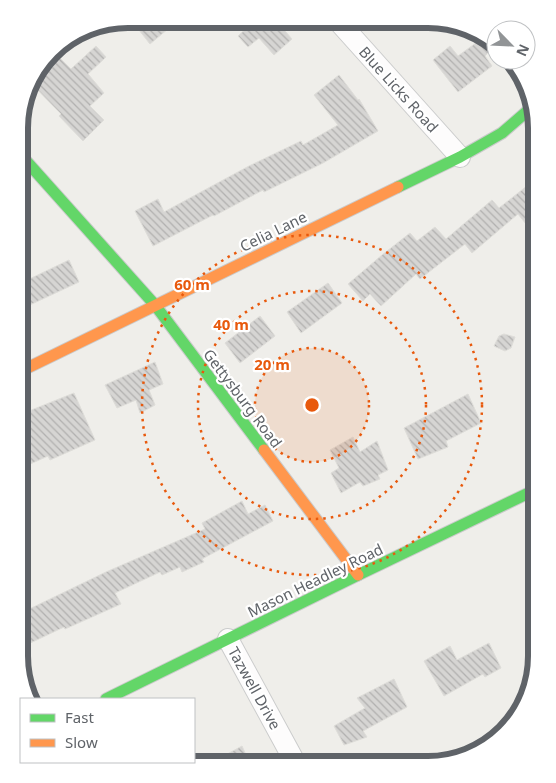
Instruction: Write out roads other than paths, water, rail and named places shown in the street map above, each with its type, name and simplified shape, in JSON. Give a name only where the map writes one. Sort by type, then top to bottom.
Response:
[{"type":"street","name":"Blue Licks Road","points":[[344,28],[460,157]]},
{"type":"street","name":"Celia Lane","points":[[28,368],[460,157],[502,133],[527,111]]},
{"type":"street","name":"Gettysburg Road","points":[[28,163],[155,306],[358,575]]},
{"type":"street","name":"Mason Headley Road","points":[[108,698],[528,492]]},
{"type":"street","name":"Tazwell Drive","points":[[228,639],[292,756]]}]
